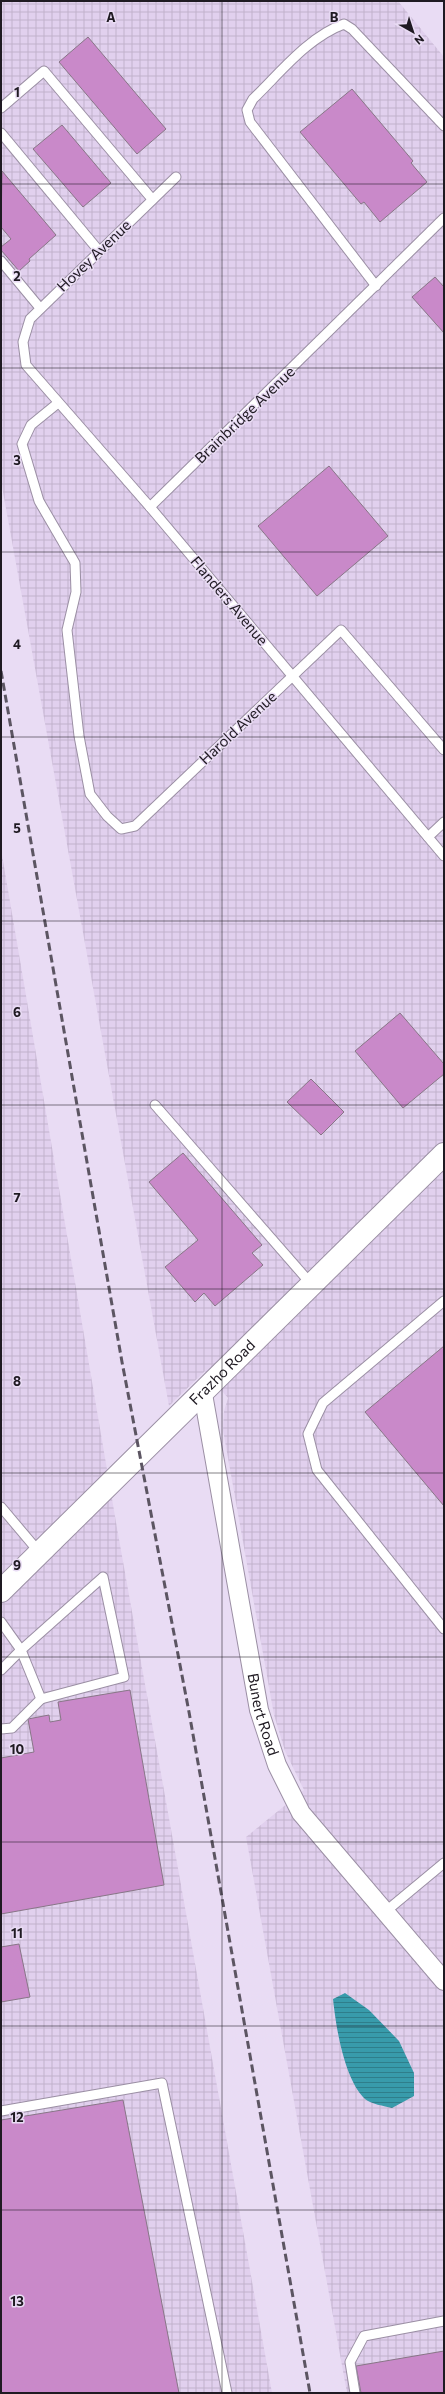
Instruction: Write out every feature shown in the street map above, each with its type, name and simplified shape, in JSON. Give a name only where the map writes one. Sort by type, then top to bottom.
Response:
[{"type":"street","name":"Frazho Road","points":[[1,1591],[39,1552],[203,1394],[444,1154]]},
{"type":"street","name":"Bunert Road","points":[[203,1394],[259,1710],[269,1744],[301,1813],[444,1981]]},
{"type":"lane","points":[[376,286],[250,122],[247,110],[253,99],[316,40],[344,24],[352,29],[444,126]]},
{"type":"lane","points":[[1,108],[44,71],[152,200]]},
{"type":"lane","points":[[1,133],[99,251]]},
{"type":"lane","name":"Hovey Avenue","points":[[23,342],[30,319],[40,308],[176,177]]},
{"type":"lane","name":"Brainbridge Avenue","points":[[150,507],[444,218]]},
{"type":"lane","points":[[1,261],[40,308]]},
{"type":"lane","name":"Flanders Avenue","points":[[23,342],[26,365],[150,507],[444,856]]},
{"type":"lane","name":"Harold Avenue","points":[[58,403],[32,425],[22,444],[39,501],[75,563],[76,592],[67,630],[79,736],[90,794],[107,816],[121,829],[135,826],[341,630],[444,750]]},
{"type":"lane","points":[[428,837],[444,822]]},
{"type":"lane","points":[[155,1104],[312,1285]]},
{"type":"lane","points":[[444,1301],[323,1403],[308,1434],[317,1470],[444,1629]]},
{"type":"lane","points":[[1,1507],[39,1552]]},
{"type":"lane","points":[[1,1670],[21,1650],[103,1577],[124,1677],[41,1699],[12,1728],[1,1729]]},
{"type":"lane","points":[[1,1622],[21,1650],[41,1699]]},
{"type":"lane","points":[[385,1912],[444,1863]]},
{"type":"lane","points":[[1,2111],[162,2083],[227,2393]]},
{"type":"lane","points":[[355,2393],[350,2362],[364,2336],[444,2321]]},
{"type":"shaded area","points":[[1,1],[398,1],[444,57],[444,2393],[347,2393],[246,1837],[304,1790],[285,1751],[274,1715],[223,1430],[224,1411],[228,1398],[205,1371],[169,1406],[1,481]]},
{"type":"shaded area","points":[[1,849],[117,1528],[272,2393],[1,2393]]},
{"type":"water","points":[[345,1993],[369,2010],[399,2041],[414,2073],[414,2096],[392,2108],[374,2104],[365,2099],[358,2090],[346,2066],[336,2024],[333,1999]]},
{"type":"building","points":[[88,37],[166,129],[137,154],[59,62]]},
{"type":"building","points":[[352,89],[413,161],[411,163],[427,182],[380,222],[364,202],[361,204],[300,132]]},
{"type":"building","points":[[62,125],[111,183],[83,207],[33,149]]},
{"type":"building","points":[[2,171],[56,235],[29,259],[30,261],[19,271],[1,250],[1,247],[11,239],[1,227]]},
{"type":"building","points":[[435,277],[444,287],[444,333],[412,297]]},
{"type":"building","points":[[329,466],[388,536],[317,596],[258,526]]},
{"type":"building","points":[[400,1013],[444,1064],[444,1074],[403,1108],[355,1051]]},
{"type":"building","points":[[311,1079],[344,1112],[321,1135],[287,1102]]},
{"type":"building","points":[[183,1153],[262,1245],[252,1253],[263,1265],[215,1306],[204,1293],[195,1302],[165,1267],[198,1240],[149,1182]]},
{"type":"building","points":[[444,1346],[444,1506],[365,1412]]},
{"type":"building","points":[[130,1690],[164,1885],[1,1914],[1,1758],[34,1752],[28,1719],[49,1715],[50,1722],[61,1720],[58,1702]]},
{"type":"building","points":[[19,1944],[30,1997],[1,2002],[1,1947]]},
{"type":"building","points":[[123,2100],[179,2393],[1,2393],[1,2120]]},
{"type":"building","points":[[444,2351],[444,2393],[361,2393],[356,2366]]},
{"type":"railway","points":[[1,671],[122,1362],[189,1712],[310,2393]]}]
